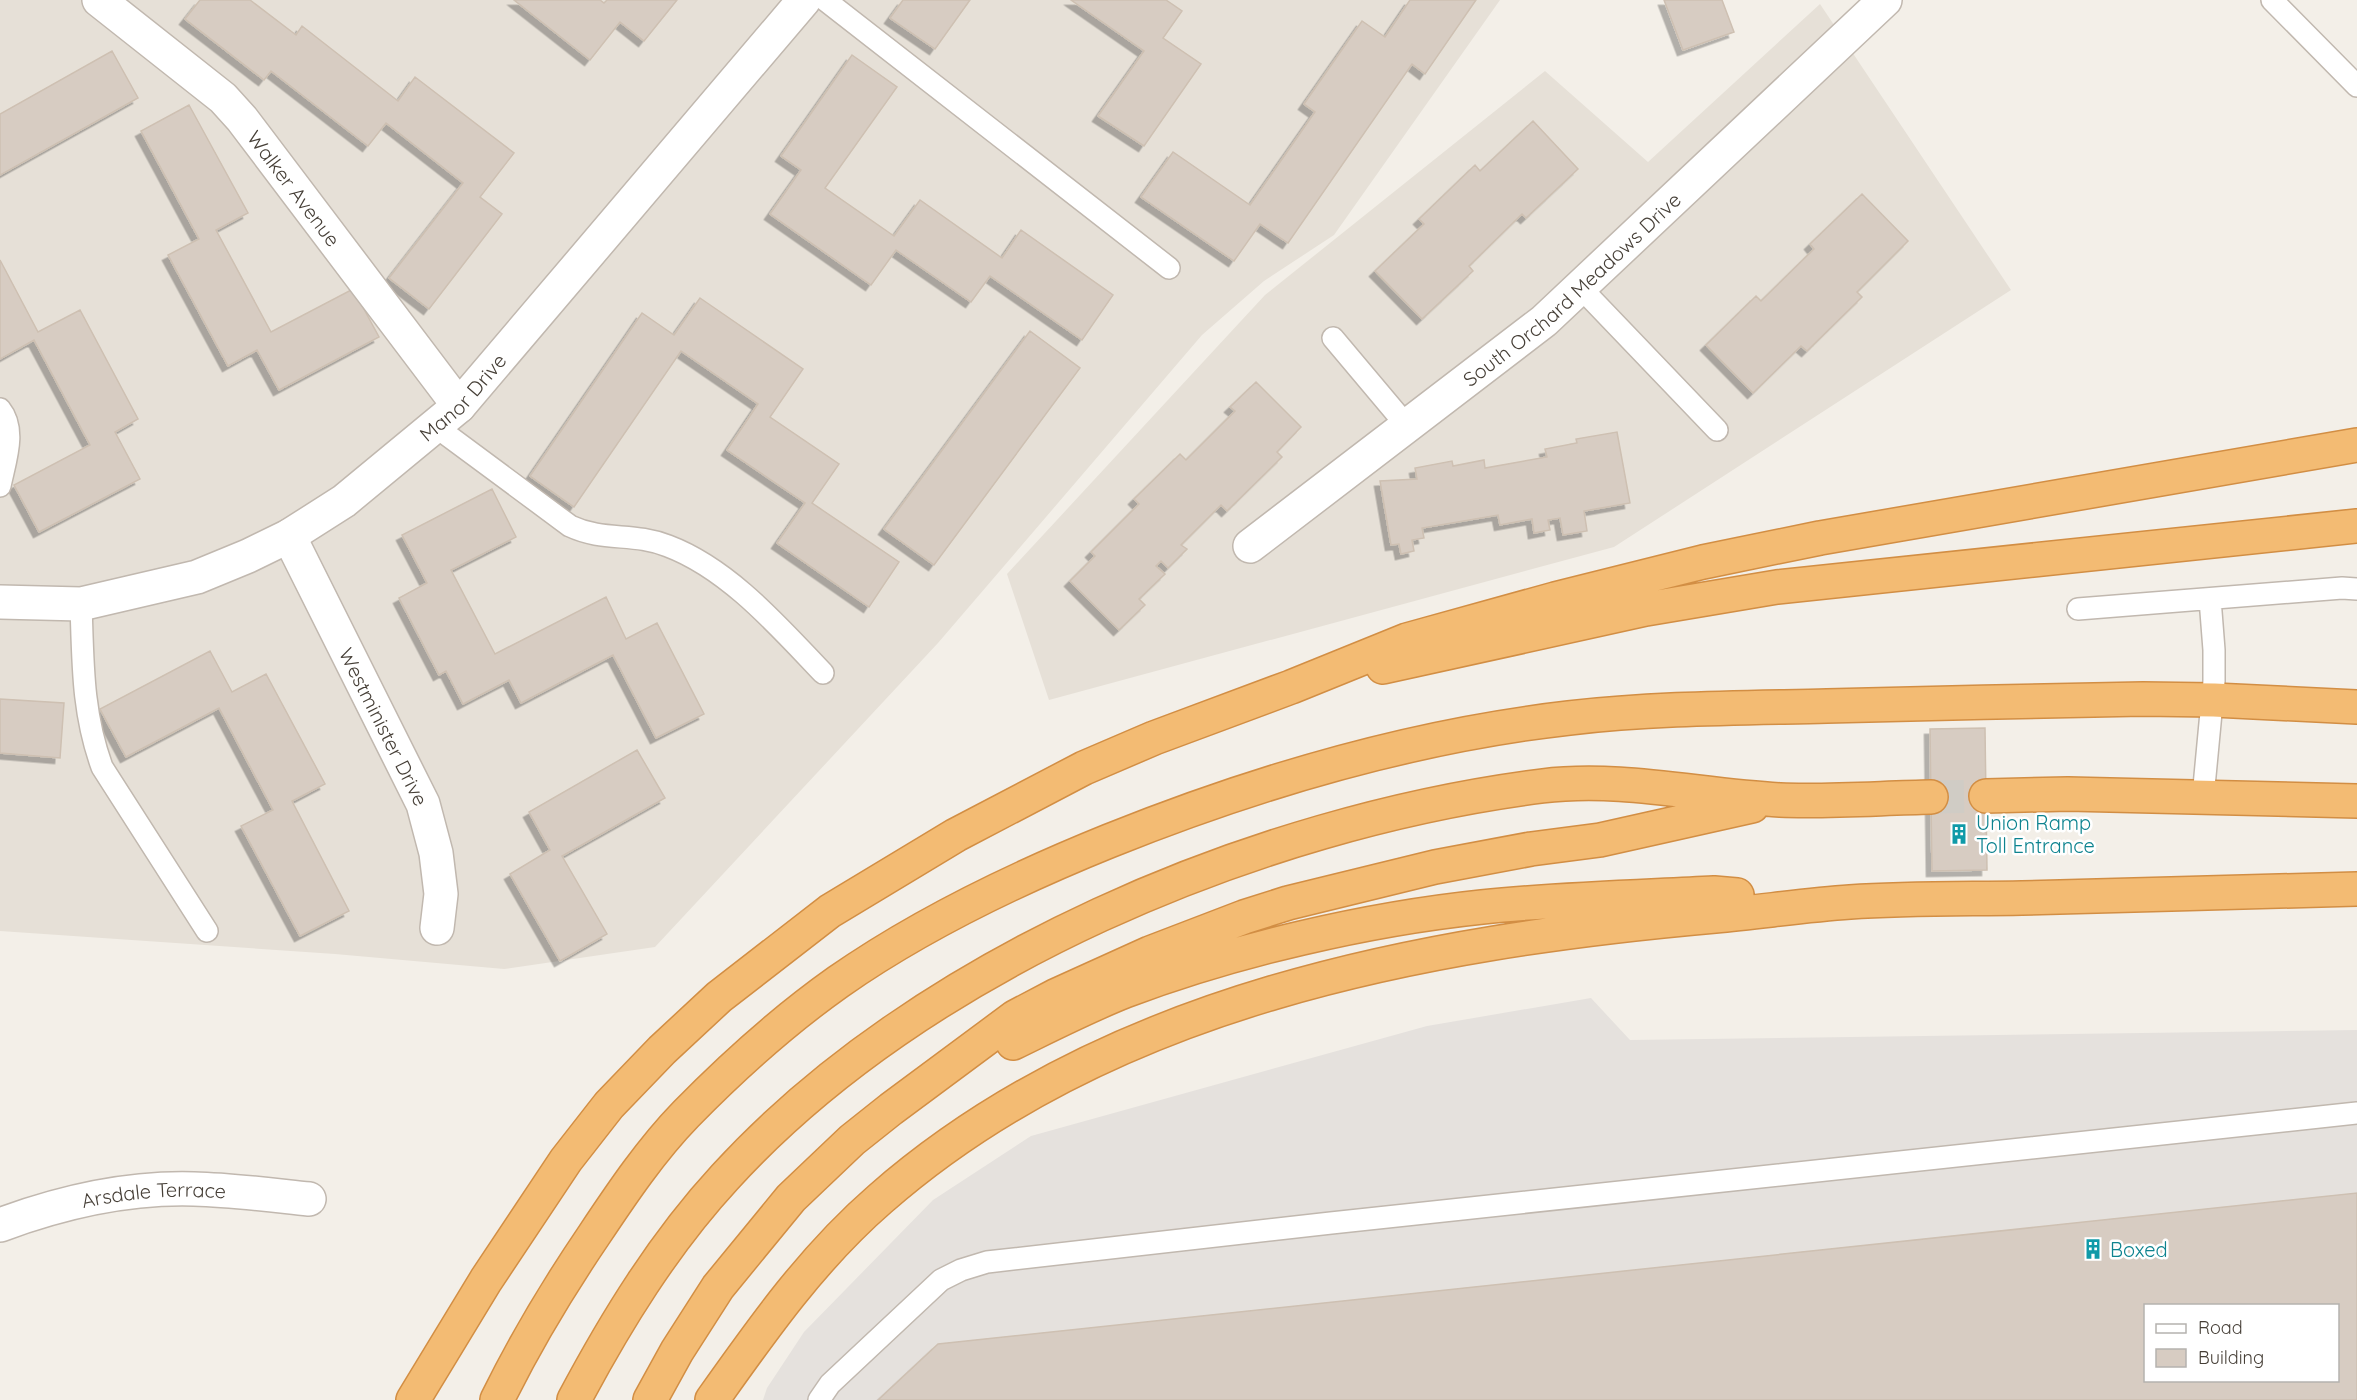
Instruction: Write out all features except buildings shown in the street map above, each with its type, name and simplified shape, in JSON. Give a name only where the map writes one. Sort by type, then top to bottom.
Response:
[{"type":"highway","points":[[413,1400],[486,1280],[566,1160],[609,1105],[662,1050],[719,997],[830,911],[956,835],[1084,768],[1154,738],[1291,687],[1407,640],[1555,598],[1703,562],[1894,524],[2357,445]]},
{"type":"highway","points":[[1291,687],[1646,609],[1777,587],[2357,526]]},
{"type":"highway","points":[[504,1387],[567,1273],[620,1195],[682,1118],[759,1044],[838,983],[914,935],[1031,874],[1138,830],[1261,786],[1380,753],[1509,726],[1571,718],[1755,707],[2131,699],[2214,700],[2357,707]]},
{"type":"highway","points":[[573,1400],[624,1312],[672,1242],[724,1177],[828,1080],[908,1022],[993,970],[1143,896],[1197,874],[1354,823],[1543,786],[1595,783],[1782,800],[1931,797]]},
{"type":"highway","points":[[1986,796],[2068,794],[2357,801]]},
{"type":"highway","points":[[650,1400],[677,1351],[718,1287],[790,1198],[852,1140],[1015,1017],[1045,1001],[1150,953],[1244,917],[1384,878],[1519,851],[1600,840],[1782,800]]},
{"type":"highway","points":[[712,1400],[784,1300],[827,1249],[878,1201],[937,1153],[998,1113],[1097,1059],[1170,1028],[1245,1001],[1368,968],[1601,926],[1853,902],[2357,890]]},
{"type":"highway","points":[[920,1088],[1083,1008],[1125,991],[1214,962],[1378,923],[1480,907],[1593,898],[1714,893],[1853,902]]},
{"type":"street","name":"Walker Avenue","points":[[99,0],[223,98],[351,260],[447,416]]},
{"type":"street","name":"Manor Drive","points":[[0,602],[81,604],[197,577],[289,536],[344,501],[447,416],[804,0]]},
{"type":"street","name":"South Orchard Meadows Drive","points":[[1250,546],[1544,321],[1876,3]]},
{"type":"street","name":"Westminister Drive","points":[[289,536],[423,804],[436,853],[441,894],[437,928]]},
{"type":"street","name":"Arsdale Terrace","points":[[0,1225],[33,1213],[85,1199],[138,1192],[192,1189],[309,1199]]},
{"type":"lane","points":[[825,0],[1169,268]]},
{"type":"lane","points":[[2272,0],[2357,86]]},
{"type":"lane","points":[[1580,287],[1717,430]]},
{"type":"lane","points":[[1333,338],[1407,426]]},
{"type":"lane","points":[[0,409],[7,417],[10,435],[0,486]]},
{"type":"lane","points":[[447,416],[570,526],[587,534],[603,537],[626,536],[646,539],[669,546],[699,561],[766,614],[824,673]]},
{"type":"lane","points":[[2078,609],[2357,589]]},
{"type":"lane","points":[[2203,798],[2214,700],[2214,650],[2210,599]]},
{"type":"lane","points":[[81,604],[85,698],[91,737],[102,767],[207,931]]},
{"type":"lane","points":[[819,1400],[830,1384],[941,1280],[961,1270],[987,1262],[1343,1221],[2357,1113]]},
{"type":"shaded area","points":[[0,0],[1500,0],[1334,235],[1264,281],[1202,335],[938,643],[655,947],[504,969],[335,954],[0,931]]},
{"type":"shaded area","points":[[1820,4],[2011,290],[1614,547],[1049,700],[1007,574],[1265,295],[1545,71],[1648,162]]},
{"type":"shaded area","points":[[1591,998],[1630,1040],[2357,1030],[2357,1400],[763,1400],[767,1388],[804,1332],[933,1200],[1031,1136],[1427,1026]]},
{"type":"tunnel","points":[[1931,797],[1986,796]]},
{"type":"place","name":"Union Ramp Toll Entrance","points":[[1959,834]]},
{"type":"place","name":"Boxed","points":[[2093,1249]]}]
